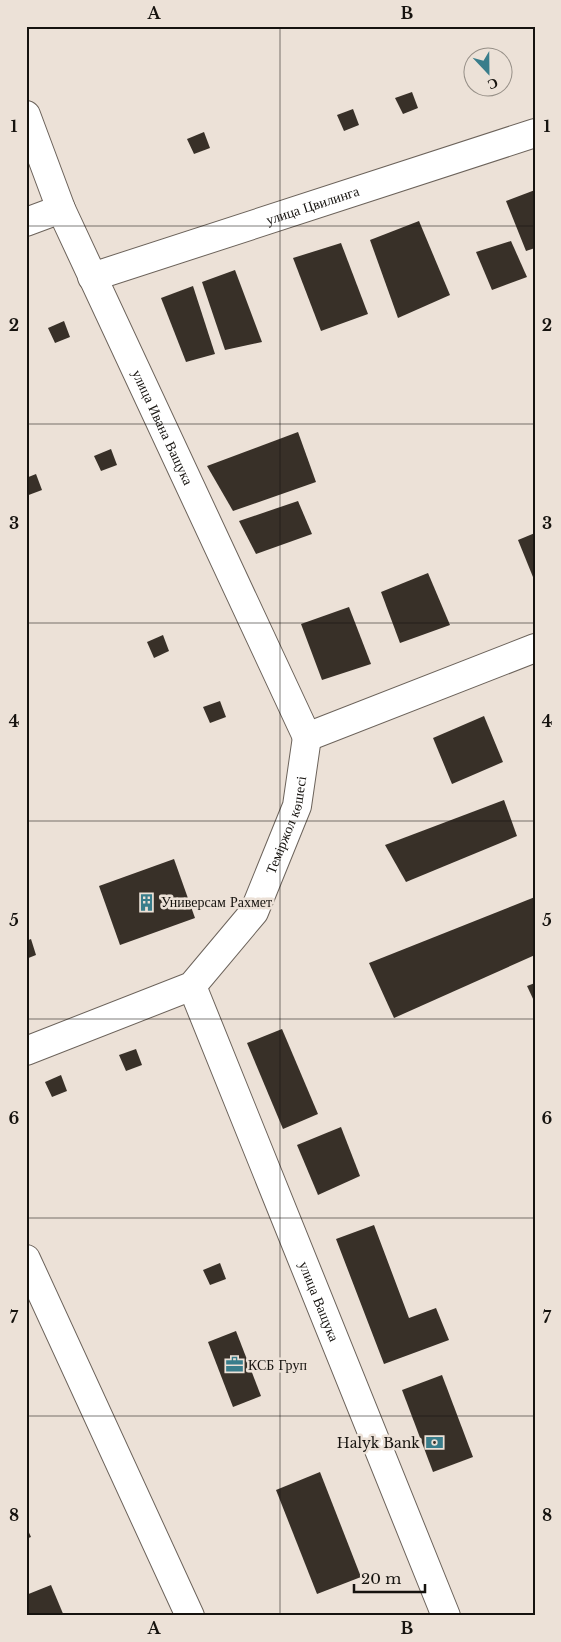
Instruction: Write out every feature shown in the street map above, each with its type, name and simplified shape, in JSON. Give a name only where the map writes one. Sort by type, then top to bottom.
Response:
[{"type":"street","name":"улица Ивана Ващука","points":[[26,115],[61,209],[307,737]]},
{"type":"street","name":"улица Цвилинга","points":[[92,277],[535,133]]},
{"type":"street","points":[[26,222],[61,209]]},
{"type":"street","points":[[307,737],[535,648]]},
{"type":"street","name":"Теміржол көшесі","points":[[26,1051],[192,986],[254,912],[297,806],[307,737]]},
{"type":"street","name":"улица Ващука","points":[[192,986],[446,1616]]},
{"type":"street","points":[[26,1259],[190,1616]]},
{"type":"building","points":[[412,92],[418,108],[403,114],[395,98]]},
{"type":"building","points":[[353,109],[359,125],[344,131],[337,115]]},
{"type":"building","points":[[204,132],[210,148],[194,154],[187,139]]},
{"type":"building","points":[[535,190],[535,248],[526,251],[506,201]]},
{"type":"building","points":[[419,221],[450,295],[398,318],[370,240]]},
{"type":"building","points":[[511,241],[527,277],[492,290],[476,252]]},
{"type":"building","points":[[341,243],[368,314],[321,331],[293,258]]},
{"type":"building","points":[[235,270],[262,342],[225,350],[202,282]]},
{"type":"building","points":[[193,286],[215,354],[186,362],[161,298]]},
{"type":"building","points":[[64,321],[70,337],[55,343],[48,328]]},
{"type":"building","points":[[298,432],[316,482],[233,511],[207,466]]},
{"type":"building","points":[[111,449],[117,465],[101,471],[94,456]]},
{"type":"building","points":[[36,474],[42,490],[26,496],[26,478]]},
{"type":"building","points":[[298,501],[312,534],[256,554],[239,521]]},
{"type":"building","points":[[535,533],[535,582],[518,540]]},
{"type":"building","points":[[428,573],[450,625],[400,643],[381,592]]},
{"type":"building","points":[[349,607],[371,664],[322,680],[301,624]]},
{"type":"building","points":[[163,635],[169,651],[154,658],[147,642]]},
{"type":"building","points":[[220,701],[226,717],[210,723],[203,707]]},
{"type":"building","points":[[484,716],[503,762],[452,784],[433,738]]},
{"type":"building","points":[[504,800],[517,836],[406,882],[385,845]]},
{"type":"building","name":"Универсам Рахмет","points":[[174,859],[195,918],[120,945],[99,886]]},
{"type":"building","points":[[535,897],[535,955],[394,1018],[369,963]]},
{"type":"building","points":[[31,939],[36,955],[26,959],[26,941]]},
{"type":"building","points":[[535,983],[535,1003],[527,986]]},
{"type":"building","points":[[282,1029],[318,1114],[283,1129],[247,1043]]},
{"type":"building","points":[[136,1049],[142,1065],[126,1071],[119,1055]]},
{"type":"building","points":[[61,1075],[67,1091],[52,1097],[45,1082]]},
{"type":"building","points":[[341,1127],[360,1176],[318,1195],[297,1145]]},
{"type":"building","points":[[374,1225],[409,1318],[436,1308],[449,1340],[384,1364],[336,1239]]},
{"type":"building","points":[[220,1263],[226,1279],[210,1285],[203,1270]]},
{"type":"building","points":[[236,1331],[261,1396],[233,1407],[208,1342]]},
{"type":"building","points":[[442,1375],[473,1457],[433,1472],[402,1390]]},
{"type":"building","points":[[320,1472],[361,1577],[317,1594],[276,1490]]},
{"type":"building","points":[[26,1526],[31,1537],[26,1539]]},
{"type":"building","points":[[51,1585],[64,1616],[26,1616],[26,1595]]},
{"type":"place","name":"Универсам Рахмет","points":[[147,902]]},
{"type":"place","name":"КСБ Груп","points":[[234,1365]]},
{"type":"place","name":"Halyk Bank","points":[[434,1443]]}]
